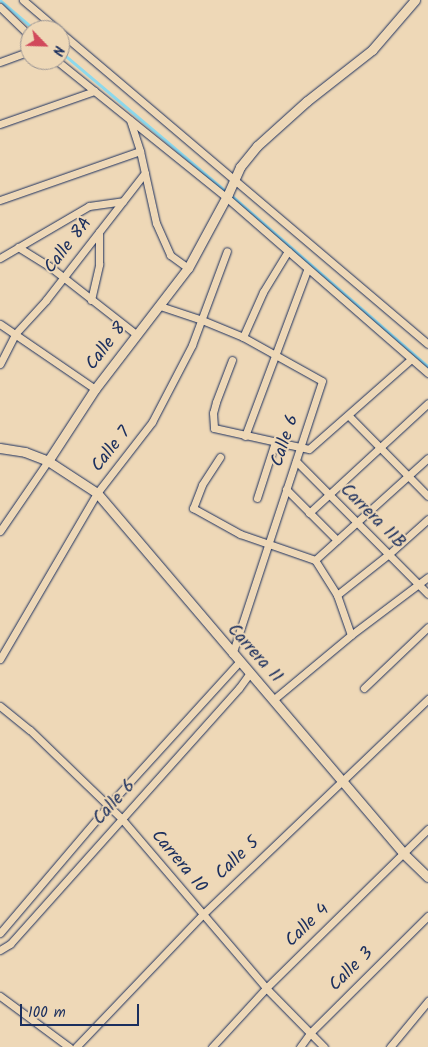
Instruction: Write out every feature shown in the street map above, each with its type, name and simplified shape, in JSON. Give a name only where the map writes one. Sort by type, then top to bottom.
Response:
[{"type":"street","points":[[23,0],[46,20]]},
{"type":"street","name":"Calle 8","points":[[0,531],[95,389],[188,268],[227,196],[240,167],[257,146],[307,101],[372,50],[415,0]]},
{"type":"street","points":[[0,7],[20,26]]},
{"type":"street","points":[[70,41],[233,183],[428,344]]},
{"type":"street","points":[[0,62],[20,55]]},
{"type":"street","points":[[68,70],[227,196],[307,270],[428,373]]},
{"type":"street","points":[[0,124],[94,91]]},
{"type":"street","points":[[129,120],[140,151],[156,223],[170,255],[188,268]]},
{"type":"street","points":[[0,200],[140,151]]},
{"type":"street","name":"Calle 8A","points":[[0,364],[15,334],[63,278],[145,173]]},
{"type":"street","points":[[0,258],[89,206],[123,201]]},
{"type":"street","points":[[91,300],[99,264],[99,232]]},
{"type":"street","points":[[18,247],[49,266],[137,335]]},
{"type":"street","name":"Calle 7","points":[[0,659],[97,493],[152,422],[192,345],[227,250]]},
{"type":"street","points":[[243,338],[263,292],[288,251]]},
{"type":"street","points":[[245,436],[307,270]]},
{"type":"street","points":[[160,306],[202,320],[275,354]]},
{"type":"street","points":[[0,324],[95,389]]},
{"type":"street","name":"Calle 6","points":[[232,654],[322,381],[275,354]]},
{"type":"street","points":[[232,360],[213,413],[214,428],[300,449],[309,449],[349,416],[411,359]]},
{"type":"street","points":[[310,513],[379,446],[428,404]]},
{"type":"street","points":[[349,416],[428,496]]},
{"type":"street","points":[[257,498],[275,442]]},
{"type":"street","name":"Carrera 11","points":[[0,448],[25,452],[48,461],[97,493],[404,854],[428,877]]},
{"type":"street","points":[[220,457],[202,485],[193,508],[240,534],[315,560],[337,595],[351,635]]},
{"type":"street","points":[[315,560],[428,458]]},
{"type":"street","name":"Carrera 11B","points":[[296,461],[428,594]]},
{"type":"street","points":[[286,489],[337,540]]},
{"type":"street","points":[[337,595],[389,554],[428,519]]},
{"type":"street","points":[[273,700],[351,635],[428,577]]},
{"type":"street","points":[[364,688],[428,627]]},
{"type":"street","name":"Calle 6","points":[[0,933],[108,806],[240,661]]},
{"type":"street","name":"Calle 6","points":[[0,950],[10,944],[239,688],[250,673]]},
{"type":"street","name":"Calle 5","points":[[76,1047],[202,915],[341,780],[428,699]]},
{"type":"street","name":"Carrera 10","points":[[0,706],[30,730],[121,818],[266,988],[324,1047]]},
{"type":"street","name":"Calle 4","points":[[212,1047],[266,988],[428,830]]},
{"type":"street","name":"Calle 3","points":[[300,1047],[310,1033],[428,916]]},
{"type":"street","points":[[0,996],[69,1047]]},
{"type":"street","points":[[390,1047],[428,1001]]},
{"type":"waterway","points":[[0,0],[23,20]]},
{"type":"waterway","points":[[70,59],[227,192]]},
{"type":"waterway","points":[[231,195],[428,366]]}]
